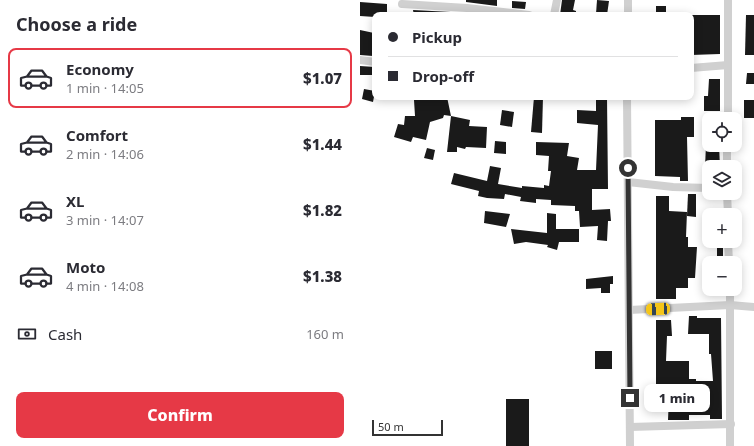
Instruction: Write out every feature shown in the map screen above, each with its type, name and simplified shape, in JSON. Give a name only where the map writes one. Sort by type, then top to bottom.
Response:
[{"type":"street","points":[[555,12],[557,0]]},
{"type":"street","points":[[628,0],[628,12]]},
{"type":"street","points":[[728,0],[728,112]]},
{"type":"street","points":[[402,4],[502,12]]},
{"type":"street","points":[[360,60],[372,62]]},
{"type":"street","points":[[694,68],[728,65]]},
{"type":"street","points":[[627,100],[630,446]]},
{"type":"street","points":[[628,182],[673,187],[702,188]]},
{"type":"street","points":[[730,296],[730,446]]},
{"type":"street","points":[[629,310],[730,305],[754,307]]},
{"type":"street","points":[[630,427],[731,424]]},
{"type":"building","points":[[466,0],[497,0],[497,6],[466,2]]},
{"type":"building","points":[[562,0],[575,0],[573,10],[576,12],[560,12]]},
{"type":"building","points":[[597,0],[609,1],[607,12],[596,12]]},
{"type":"building","points":[[512,1],[526,2],[525,9],[512,8]]},
{"type":"building","points":[[360,2],[387,4],[387,12],[372,12],[372,17],[360,16]]},
{"type":"building","points":[[656,6],[666,6],[666,12],[656,12]]},
{"type":"building","points":[[413,10],[451,12],[413,12]]},
{"type":"building","points":[[694,15],[720,15],[720,54],[694,55]]},
{"type":"building","points":[[746,15],[754,15],[754,55],[745,55]]},
{"type":"building","points":[[360,30],[372,33],[372,56],[360,55]]},
{"type":"building","points":[[360,66],[372,67],[372,75],[360,75]]},
{"type":"building","points":[[747,73],[754,73],[754,84],[746,84]]},
{"type":"building","points":[[709,79],[720,79],[720,111],[704,111],[704,96],[708,96]]},
{"type":"building","points":[[364,89],[372,90],[373,102],[362,99]]},
{"type":"building","points":[[414,100],[448,100],[451,116],[444,115],[443,118],[430,122],[426,140],[413,137],[411,142],[394,137],[398,124],[404,125],[405,116],[415,116]]},
{"type":"building","points":[[534,100],[543,100],[542,133],[531,132]]},
{"type":"building","points":[[596,100],[607,100],[608,189],[592,189],[592,210],[610,209],[611,221],[608,221],[607,241],[597,240],[598,226],[580,227],[579,211],[575,211],[575,206],[551,205],[551,200],[536,199],[536,203],[520,201],[521,197],[505,194],[504,199],[487,198],[478,196],[479,191],[451,184],[454,173],[487,181],[490,166],[501,168],[498,184],[522,188],[522,186],[544,188],[544,185],[549,186],[551,171],[548,171],[549,156],[536,155],[536,142],[569,143],[567,156],[579,158],[577,170],[596,170],[598,125],[577,123],[577,110],[596,111]]},
{"type":"building","points":[[744,100],[754,100],[754,118],[744,118]]},
{"type":"building","points":[[502,110],[514,112],[512,127],[500,125]]},
{"type":"building","points":[[451,116],[470,120],[469,126],[487,127],[486,148],[466,147],[465,149],[457,147],[457,152],[447,152]]},
{"type":"building","points":[[681,117],[694,117],[694,137],[687,137],[688,181],[680,181],[680,177],[655,176],[655,120],[681,120]]},
{"type":"building","points":[[495,141],[506,142],[506,154],[494,153]]},
{"type":"building","points":[[427,148],[435,150],[433,160],[424,158]]},
{"type":"building","points":[[706,152],[719,152],[720,160],[705,160]]},
{"type":"building","points":[[688,194],[696,194],[696,217],[687,216]]},
{"type":"building","points":[[656,196],[669,196],[669,211],[687,212],[686,237],[688,237],[688,247],[697,247],[695,278],[688,278],[688,288],[676,288],[676,299],[656,299]]},
{"type":"building","points":[[485,211],[510,214],[506,227],[484,223]]},
{"type":"building","points":[[547,213],[556,214],[556,229],[579,229],[579,242],[559,242],[557,250],[547,247],[548,245],[526,242],[514,244],[511,229],[547,233]]},
{"type":"building","points":[[717,248],[723,248],[723,256],[717,256]]},
{"type":"building","points":[[613,276],[613,284],[610,284],[610,293],[601,293],[601,288],[586,289],[586,279]]},
{"type":"building","points":[[689,316],[697,316],[697,318],[721,318],[722,419],[710,419],[710,415],[689,415],[689,420],[668,420],[669,396],[656,396],[656,320],[671,320],[672,336],[667,336],[666,361],[689,361],[689,379],[696,379],[696,381],[713,381],[711,354],[709,354],[709,334],[688,334]]},
{"type":"building","points":[[595,351],[612,351],[612,369],[595,369]]},
{"type":"building","points":[[506,399],[529,399],[529,446],[506,446]]},
{"type":"route","points":[[628,168],[630,398]]}]
